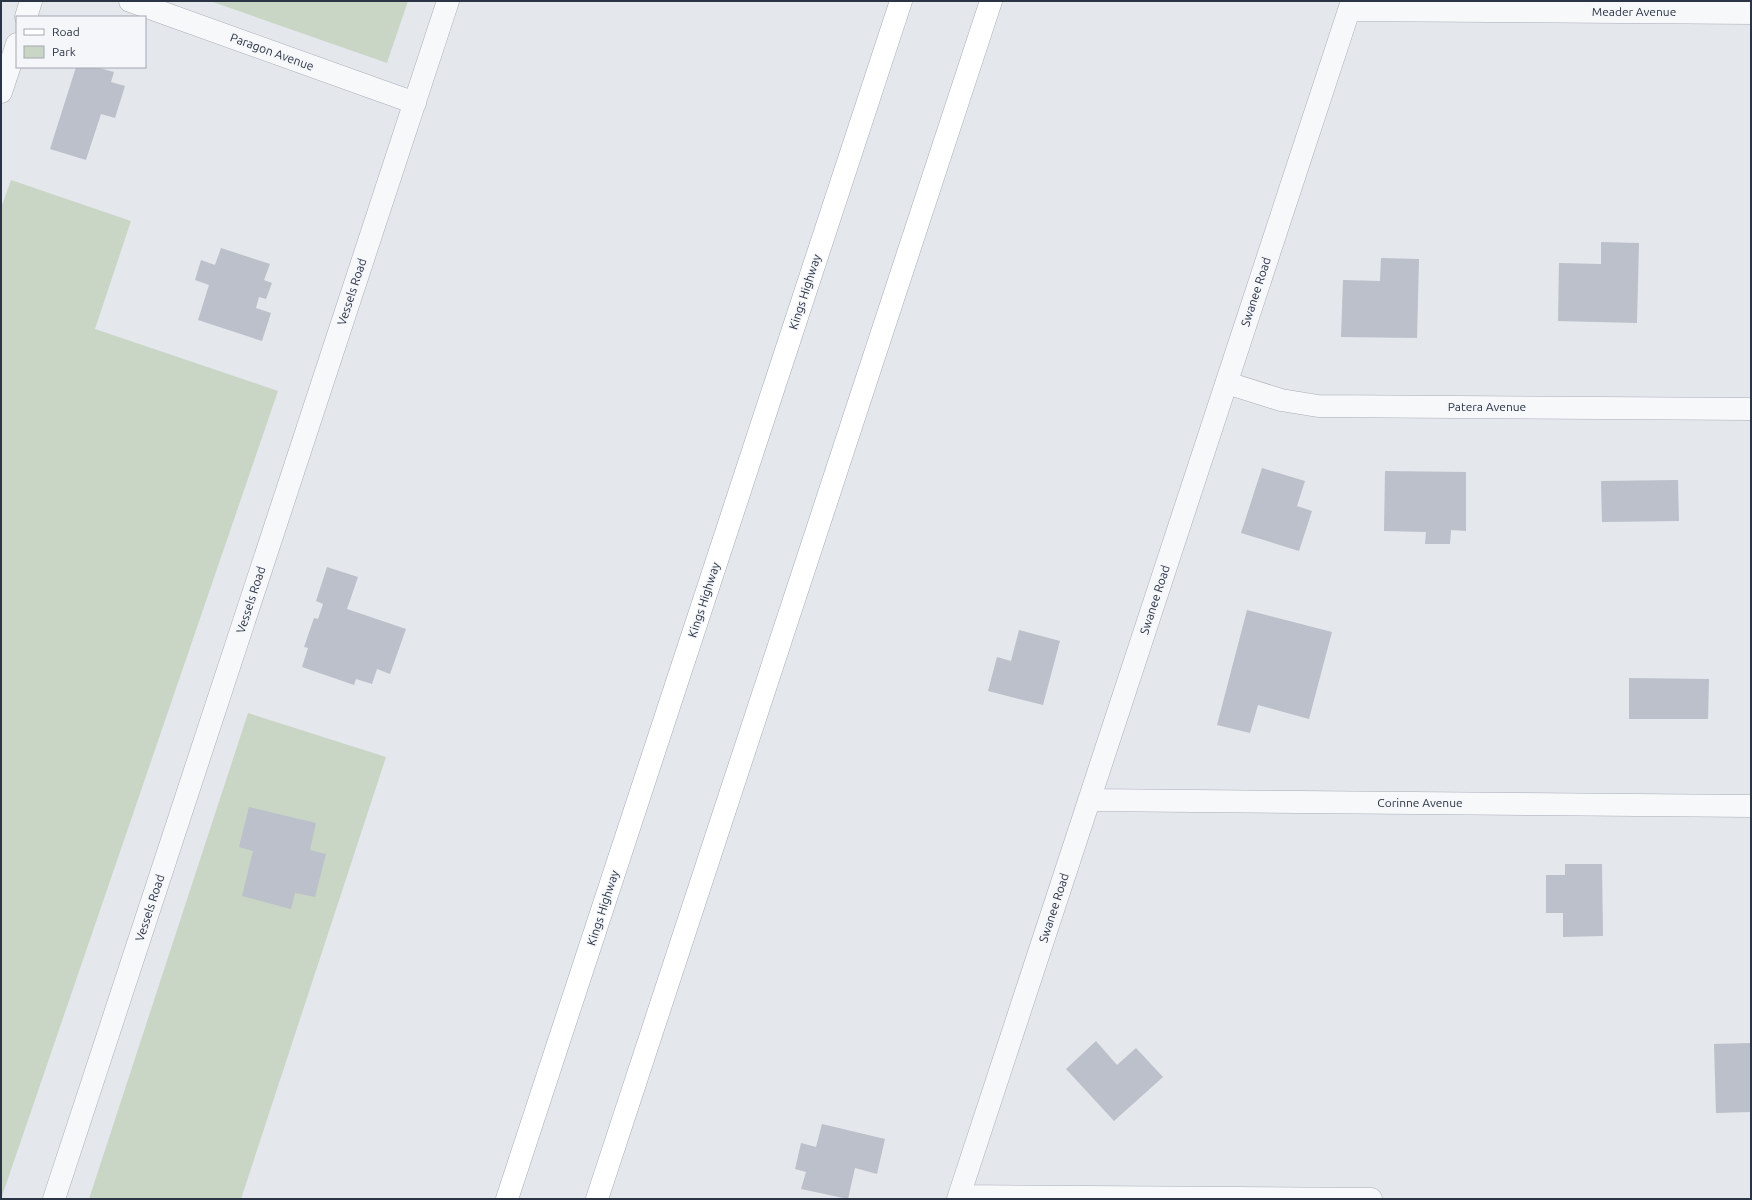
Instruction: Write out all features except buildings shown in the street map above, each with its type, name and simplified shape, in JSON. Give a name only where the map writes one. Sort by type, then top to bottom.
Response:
[{"type":"main road","name":"Kings Highway","points":[[507,1199],[901,1]]},
{"type":"main road","points":[[597,1199],[991,1]]},
{"type":"street","points":[[26,16],[31,1]]},
{"type":"street","name":"Paragon Avenue","points":[[130,1],[414,103]]},
{"type":"street","name":"Vessels Road","points":[[54,1199],[448,1]]},
{"type":"street","name":"Meader Avenue","points":[[1351,5],[1751,13]]},
{"type":"street","name":"Swanee Road","points":[[959,1197],[1351,5]]},
{"type":"street","points":[[1,92],[16,47]]},
{"type":"street","name":"Patera Avenue","points":[[1227,383],[1281,400],[1318,406],[1751,409]]},
{"type":"street","name":"Corinne Avenue","points":[[1089,800],[1751,806]]},
{"type":"street","points":[[959,1197],[1370,1199]]},
{"type":"green space","points":[[210,1],[408,1],[387,63]]},
{"type":"green space","points":[[11,180],[131,221],[95,329],[278,391],[1,1199],[1,208]]},
{"type":"green space","points":[[248,713],[386,757],[241,1199],[89,1199]]}]
